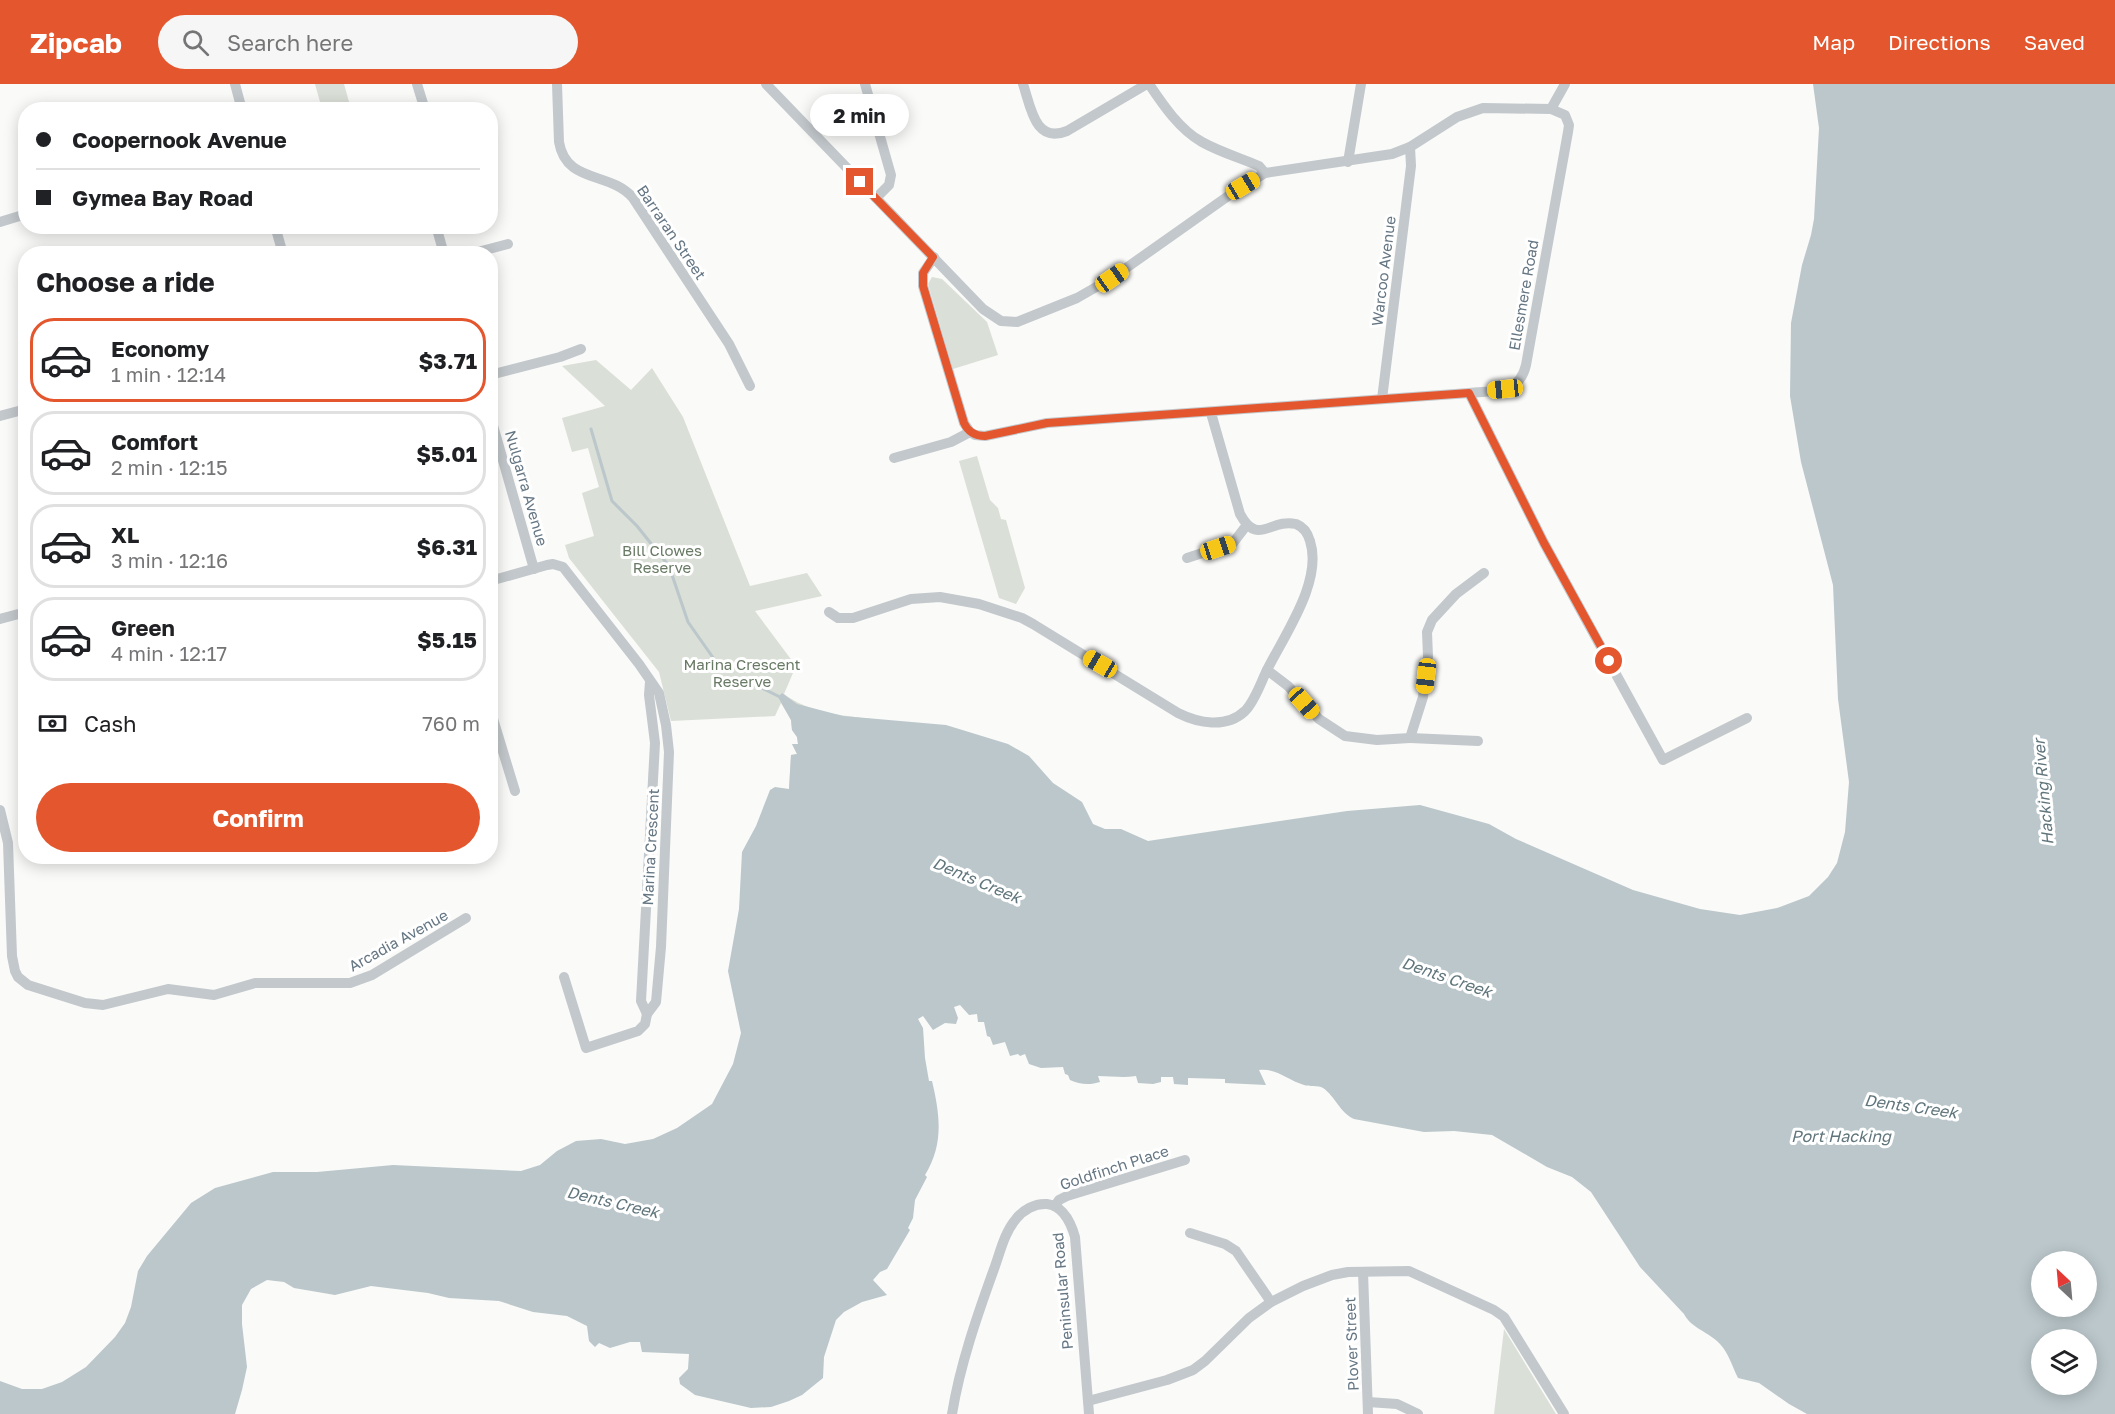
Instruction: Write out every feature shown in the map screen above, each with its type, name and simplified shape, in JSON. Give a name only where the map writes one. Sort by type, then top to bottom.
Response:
[{"type":"street","points":[[235,84],[240,102]]},
{"type":"street","points":[[417,84],[423,102]]},
{"type":"street","name":"Barraran Street","points":[[557,84],[560,150],[568,164],[580,172],[620,186],[633,198],[729,344],[750,386]]},
{"type":"street","points":[[766,84],[992,316],[1001,321],[1017,322],[1077,298],[1095,288],[1265,172],[1392,154],[1410,147],[1457,117],[1484,108],[1551,109],[1565,84]]},
{"type":"street","points":[[865,84],[891,175],[889,185],[876,198]]},
{"type":"street","points":[[1023,84],[1039,127],[1046,134],[1056,135],[1067,131],[1148,84],[1185,129],[1202,142],[1258,166],[1265,172]]},
{"type":"street","points":[[1348,162],[1361,84]]},
{"type":"street","name":"Ellesmere Road","points":[[894,459],[951,442],[970,432],[985,436],[1047,423],[1469,393],[1512,387],[1524,375],[1569,125],[1565,115],[1551,109]]},
{"type":"street","name":"Warcoo Avenue","points":[[1382,399],[1411,166],[1410,147]]},
{"type":"street","points":[[0,222],[18,216]]},
{"type":"street","points":[[498,247],[508,244]]},
{"type":"street","points":[[933,257],[923,273],[923,286],[964,423],[970,432]]},
{"type":"street","points":[[498,373],[560,357],[580,349]]},
{"type":"street","points":[[1469,393],[1544,543],[1664,760],[1748,718]]},
{"type":"street","points":[[0,416],[18,411]]},
{"type":"street","points":[[829,612],[838,618],[853,618],[911,599],[940,597],[980,604],[1022,618],[1192,720],[1219,722],[1244,711],[1306,593],[1312,576],[1313,549],[1306,531],[1294,524],[1261,530],[1253,530],[1246,526],[1240,514],[1211,412]]},
{"type":"street","name":"Nulgarra Avenue","points":[[498,443],[534,569]]},
{"type":"street","points":[[1187,558],[1233,543],[1246,526]]},
{"type":"street","name":"Marina Crescent","points":[[498,579],[553,564],[563,567],[639,664],[658,693],[664,713],[669,763],[661,947],[656,1002],[647,1014],[645,1024],[634,1034],[586,1048],[564,977]]},
{"type":"street","points":[[1410,738],[1423,697],[1428,657],[1427,632],[1432,620],[1456,594],[1484,573]]},
{"type":"street","points":[[0,619],[18,614]]},
{"type":"street","points":[[1267,670],[1288,686],[1319,719],[1345,735],[1377,740],[1410,738],[1478,741]]},
{"type":"street","name":"Marina Crescent","points":[[647,1014],[641,1001],[655,742],[648,695],[650,682]]},
{"type":"street","points":[[498,735],[515,791]]},
{"type":"street","name":"Arcadia Avenue","points":[[0,810],[9,843],[12,956],[15,971],[28,986],[85,1003],[114,1004],[168,989],[214,995],[255,983],[350,983],[372,975],[466,918]]},
{"type":"street","name":"Goldfinch Place","points":[[1055,1206],[1059,1200],[1067,1196],[1185,1160]]},
{"type":"street","points":[[952,1414],[962,1369],[1010,1228],[1020,1214],[1027,1209],[1043,1204],[1055,1206]]},
{"type":"street","name":"Peninsular Road","points":[[1055,1206],[1070,1221],[1075,1237],[1089,1414]]},
{"type":"street","points":[[1190,1233],[1225,1244],[1236,1251],[1271,1302]]},
{"type":"street","points":[[1088,1401],[1167,1380],[1193,1370],[1249,1318],[1271,1302],[1303,1286],[1332,1275],[1409,1271],[1500,1313],[1508,1321],[1564,1414]]},
{"type":"street","name":"Plover Street","points":[[1363,1272],[1368,1414]]},
{"type":"street","points":[[1368,1402],[1397,1404],[1418,1414]]},
{"type":"green space","points":[[315,84],[344,84],[349,102],[320,102]]},
{"type":"green space","points":[[932,277],[942,279],[987,322],[998,355],[953,369],[928,284]]},
{"type":"green space","name":"Bill Clowes Reserve","points":[[596,360],[631,390],[652,368],[683,417],[750,586],[807,573],[822,596],[755,611],[796,666],[784,694],[814,709],[837,715],[872,719],[789,789],[791,755],[797,754],[792,744],[798,744],[797,737],[792,730],[791,720],[781,703],[775,716],[671,721],[659,672],[569,558],[565,545],[594,536],[582,493],[599,487],[588,448],[572,452],[562,418],[605,406],[562,366]]},
{"type":"green space","points":[[977,456],[990,500],[998,508],[1001,519],[1006,520],[1025,588],[1016,604],[999,598],[959,461]]},
{"type":"green space","points":[[1504,1329],[1556,1414],[1494,1414]]},
{"type":"water","name":"Port Hacking","points":[[1813,84],[2115,84],[2115,1414],[1807,1414],[1759,1383],[1738,1378],[1720,1344],[1691,1323],[1640,1267],[1591,1192],[1572,1177],[1547,1167],[1492,1135],[1454,1131],[1424,1132],[1354,1119],[1345,1113],[1323,1088],[1304,1085],[1265,1070],[1259,1070],[1266,1085],[1225,1083],[1225,1079],[1188,1078],[1188,1085],[1174,1084],[1173,1077],[1161,1077],[1161,1082],[1153,1084],[1138,1083],[1136,1076],[1098,1076],[1100,1082],[1078,1083],[1070,1080],[1063,1067],[1041,1068],[1029,1064],[1025,1054],[1010,1056],[1005,1042],[993,1045],[990,1037],[987,1036],[984,1022],[978,1022],[977,1014],[969,1015],[960,1005],[954,1007],[958,1018],[956,1024],[945,1023],[933,1030],[923,1016],[918,1019],[923,1028],[929,1081],[932,1081],[937,1106],[938,1141],[925,1175],[927,1177],[915,1200],[913,1218],[908,1228],[910,1230],[887,1269],[880,1272],[873,1280],[887,1295],[862,1302],[844,1312],[836,1320],[824,1357],[823,1378],[802,1395],[789,1401],[771,1407],[751,1408],[695,1395],[680,1384],[679,1378],[688,1369],[689,1354],[642,1352],[640,1342],[630,1342],[610,1348],[599,1343],[595,1347],[589,1341],[587,1326],[567,1316],[533,1312],[499,1301],[449,1298],[371,1286],[335,1295],[294,1288],[284,1282],[267,1280],[251,1289],[242,1305],[247,1367],[235,1414],[0,1414],[0,1381],[22,1389],[42,1389],[62,1382],[86,1367],[115,1337],[125,1323],[131,1307],[138,1271],[147,1256],[191,1203],[215,1188],[273,1172],[317,1172],[393,1165],[521,1171],[540,1165],[557,1151],[576,1141],[601,1139],[625,1144],[653,1139],[677,1128],[712,1104],[733,1064],[741,1033],[728,971],[739,909],[742,852],[756,826],[770,790],[775,787],[789,789],[791,755],[797,754],[792,744],[798,744],[797,737],[792,730],[791,720],[778,697],[782,693],[797,704],[843,716],[946,725],[1008,744],[1029,756],[1053,783],[1082,802],[1093,824],[1105,829],[1121,829],[1148,841],[1347,811],[1420,805],[1489,824],[1516,839],[1633,890],[1700,909],[1740,915],[1777,908],[1809,896],[1828,877],[1837,863],[1845,832],[1849,782],[1838,699],[1833,585],[1801,462],[1790,396],[1791,323],[1814,219],[1819,128]]},
{"type":"waterway","points":[[591,429],[612,501],[637,526],[669,566],[688,622],[714,659]]},
{"type":"waterway","points":[[762,688],[782,698]]},
{"type":"route","points":[[860,182],[933,257],[923,273],[923,286],[964,423],[970,432],[985,436],[1047,423],[1469,393],[1544,543],[1609,661]]},
{"type":"park label","name":"Marina Crescent Reserve","points":[[742,672]]},
{"type":"water label","name":"Hacking River","points":[[2043,792]]},
{"type":"water label","name":"Dents Creek","points":[[977,880]]},
{"type":"water label","name":"Dents Creek","points":[[1447,977]]},
{"type":"water label","name":"Dents Creek","points":[[1911,1106]]},
{"type":"water label","name":"Dents Creek","points":[[613,1202]]}]
